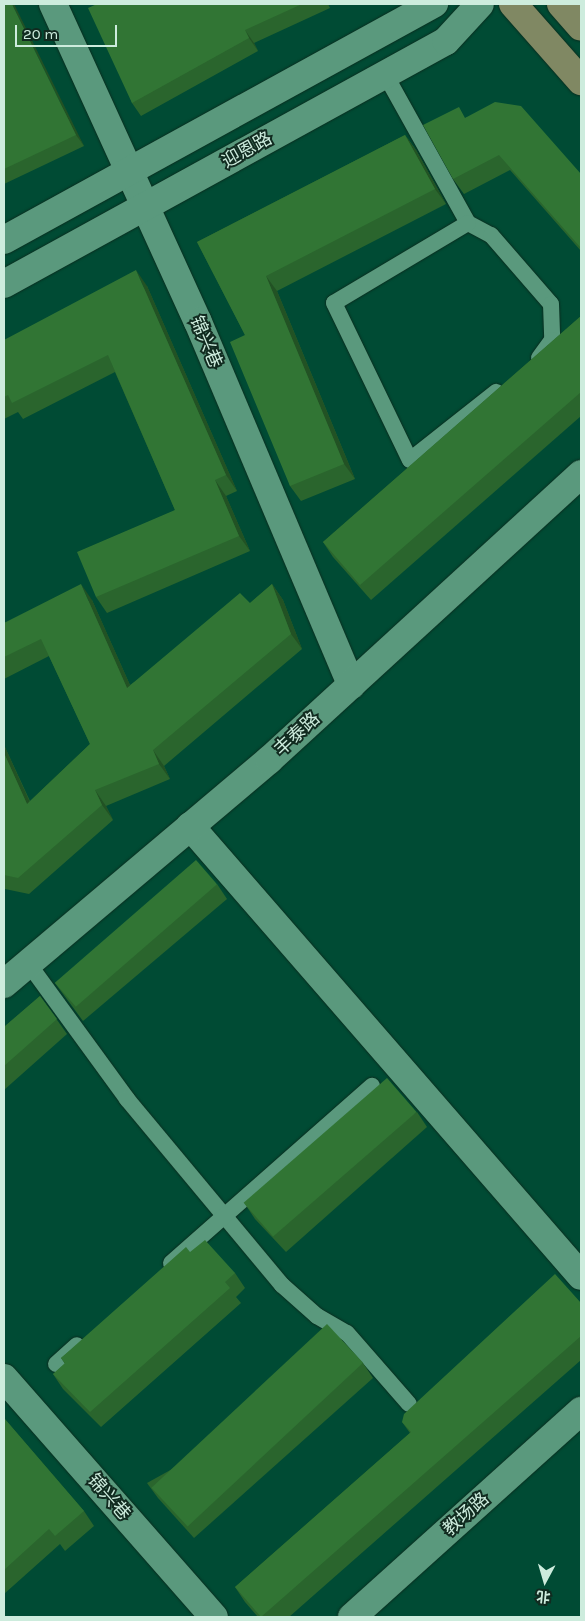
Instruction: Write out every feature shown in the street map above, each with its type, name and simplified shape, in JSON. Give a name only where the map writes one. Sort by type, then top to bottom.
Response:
[{"type":"main road","points":[[513,4],[581,81]]},
{"type":"main road","points":[[561,4],[581,27]]},
{"type":"street","name":"锦兴巷","points":[[54,4],[145,206],[351,685]]},
{"type":"street","points":[[4,240],[434,4]]},
{"type":"street","name":"迎恩路","points":[[4,284],[446,41],[480,4]]},
{"type":"street","name":"丰泰路","points":[[11,974],[190,826],[351,685],[581,474]]},
{"type":"street","points":[[190,826],[581,1276]]},
{"type":"street","name":"锦兴巷","points":[[4,1378],[214,1617]]},
{"type":"street","name":"教场路","points":[[352,1617],[581,1411]]},
{"type":"lane","points":[[385,74],[468,223],[491,235],[551,304],[554,329],[550,346],[524,370]]},
{"type":"lane","points":[[468,223],[334,303],[410,460],[509,382]]},
{"type":"lane","points":[[11,974],[127,1099],[282,1285],[317,1316],[347,1333],[409,1404]]},
{"type":"lane","points":[[158,1274],[372,1086]]},
{"type":"lane","points":[[56,1364],[92,1332]]},
{"type":"building","points":[[4,4],[12,4],[76,135],[4,169]]},
{"type":"building","points":[[97,4],[302,4],[245,30],[249,38],[132,103],[88,8]]},
{"type":"building","points":[[495,102],[521,106],[581,174],[581,248],[499,155],[453,179],[423,125],[459,107],[465,118]]},
{"type":"building","points":[[405,135],[435,189],[266,276],[344,464],[290,486],[230,342],[245,335],[197,242]]},
{"type":"building","points":[[136,270],[226,475],[215,480],[239,536],[96,597],[77,552],[175,510],[108,355],[12,403],[8,395],[4,397],[4,340]]},
{"type":"building","points":[[581,316],[581,392],[360,585],[323,542]]},
{"type":"building","points":[[81,584],[127,688],[240,593],[250,603],[272,584],[291,634],[153,750],[159,764],[95,790],[102,805],[18,878],[4,875],[4,753],[27,804],[90,744],[41,639],[4,657],[4,623]]},
{"type":"building","points":[[196,860],[217,884],[76,1007],[55,983]]},
{"type":"building","points":[[40,996],[57,1019],[4,1066],[4,1027]]},
{"type":"building","points":[[387,1078],[417,1112],[273,1237],[244,1203]]},
{"type":"building","points":[[205,1240],[235,1273],[225,1282],[230,1288],[90,1412],[53,1374],[65,1363],[61,1358],[186,1247],[190,1252]]},
{"type":"building","points":[[555,1274],[581,1303],[581,1336],[261,1617],[235,1587],[411,1432],[402,1422],[404,1414]]},
{"type":"building","points":[[327,1324],[363,1363],[188,1526],[151,1488]]},
{"type":"building","points":[[4,1418],[84,1511],[55,1536],[49,1529],[4,1570]]}]
